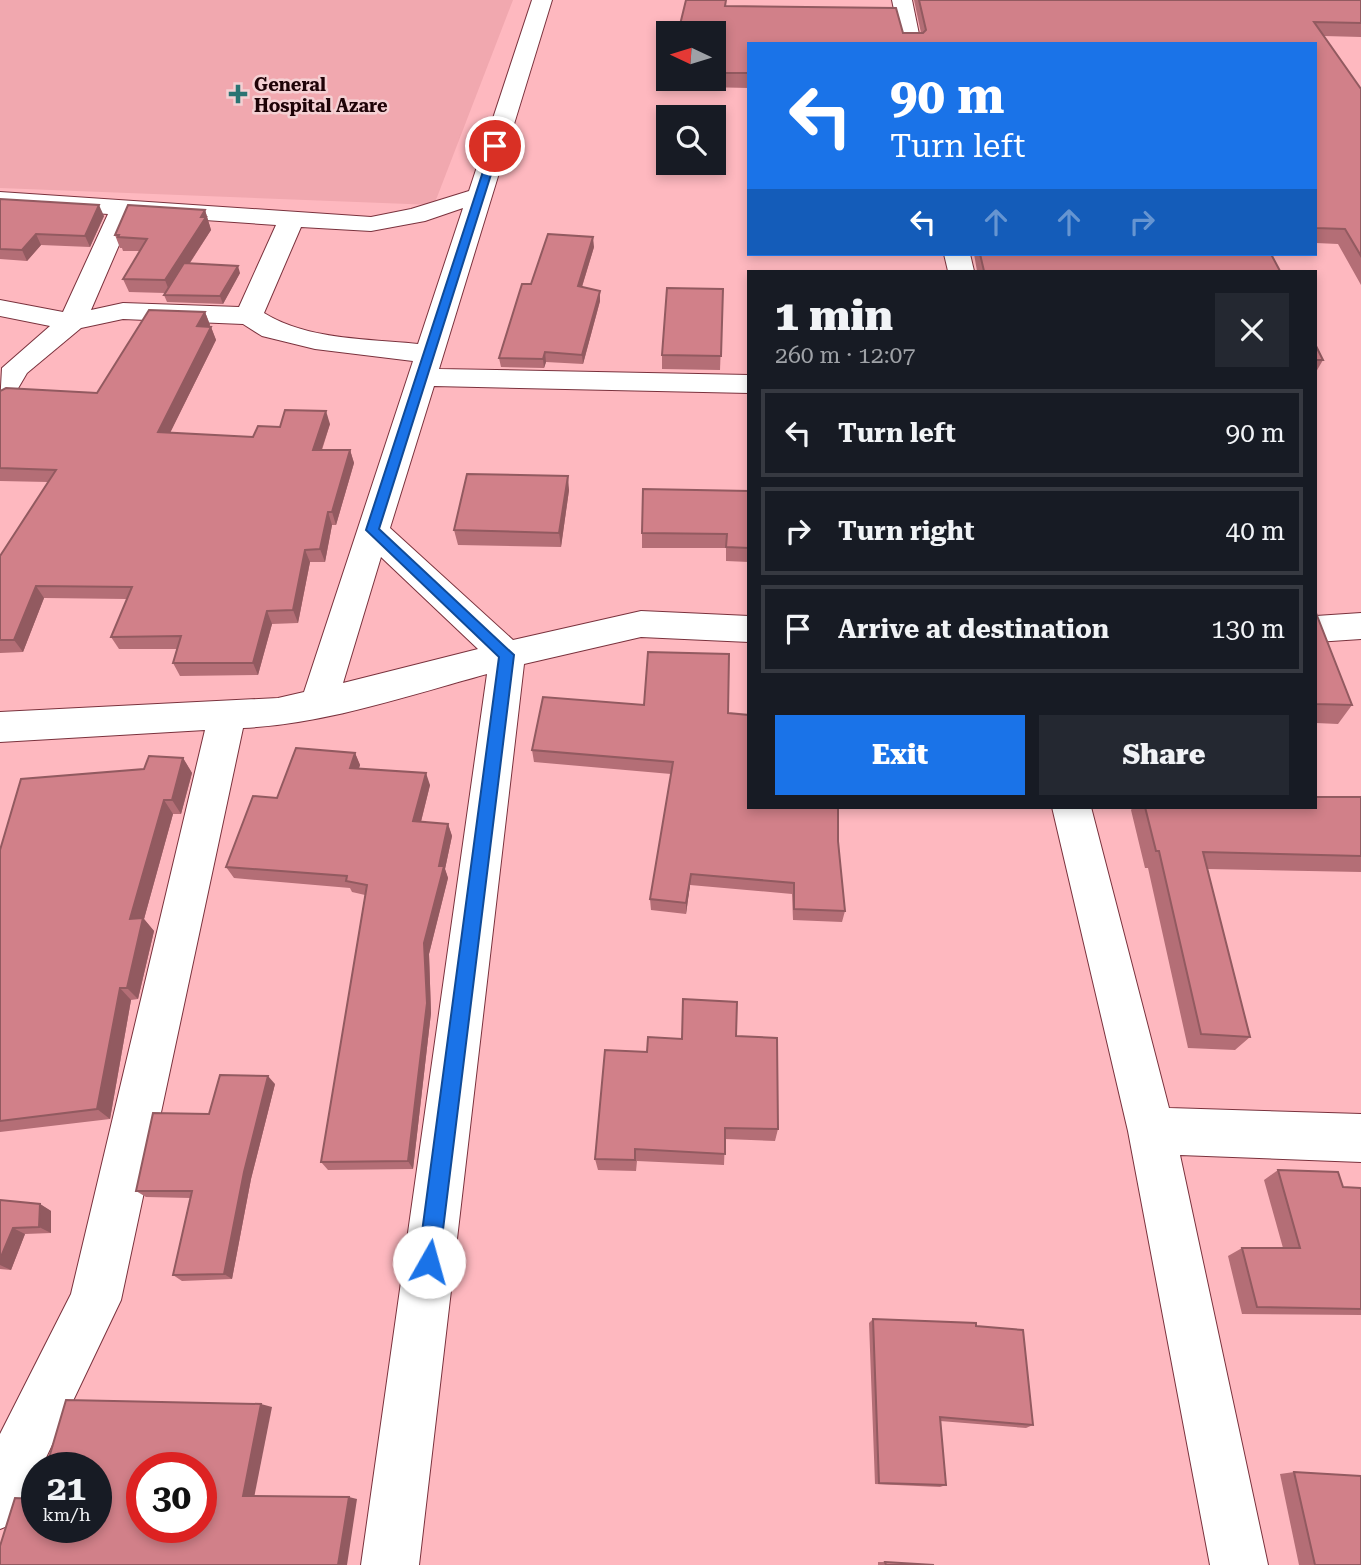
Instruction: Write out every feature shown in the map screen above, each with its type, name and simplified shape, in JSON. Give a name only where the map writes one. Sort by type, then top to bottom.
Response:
[{"type":"street","points":[[318,704],[542,0]]},
{"type":"street","points":[[902,0],[911,42]]},
{"type":"street","points":[[0,200],[371,224],[416,216],[480,195]]},
{"type":"street","points":[[0,396],[16,368],[72,322],[123,207]]},
{"type":"street","points":[[249,316],[292,218]]},
{"type":"street","points":[[0,308],[72,322],[123,311],[249,316],[272,330],[425,365],[747,384]]},
{"type":"street","points":[[372,530],[507,655]]},
{"type":"street","points":[[0,727],[278,712],[641,624],[747,629]]},
{"type":"street","points":[[1317,629],[1361,626]]},
{"type":"street","points":[[390,1565],[507,655]]},
{"type":"street","points":[[0,1501],[10,1472],[95,1300],[227,715]]},
{"type":"street","points":[[1071,809],[1151,1131],[1238,1565]]},
{"type":"street","points":[[1151,1131],[1361,1138]]},
{"type":"shaded area","name":"General Hospital Azare","points":[[0,0],[513,0],[434,205],[0,188]]},
{"type":"building","points":[[686,0],[726,0],[725,6],[896,8],[903,33],[923,33],[926,30],[919,0],[1361,0],[1361,23],[1314,22],[1361,89],[1361,256],[1345,229],[1317,228],[1317,42],[747,42],[747,73],[726,73],[726,21],[681,21]]},
{"type":"building","points":[[0,199],[99,205],[85,236],[36,234],[22,250],[0,249]]},
{"type":"building","points":[[128,205],[205,210],[201,217],[206,217],[165,280],[123,279],[147,239],[115,235]]},
{"type":"building","points":[[548,234],[593,237],[578,286],[600,291],[582,355],[545,352],[543,359],[499,358],[522,284],[531,284]]},
{"type":"building","points":[[980,256],[1272,256],[1279,270],[984,270]]},
{"type":"building","points":[[184,263],[238,266],[220,296],[164,295]]},
{"type":"building","points":[[667,288],[723,289],[721,356],[662,355]]},
{"type":"building","points":[[149,310],[205,312],[197,326],[211,327],[158,432],[253,437],[258,426],[280,427],[285,410],[326,411],[313,450],[350,450],[332,512],[328,512],[320,549],[305,550],[293,610],[267,611],[253,663],[173,663],[181,636],[111,637],[132,587],[36,586],[14,640],[0,640],[0,556],[56,470],[0,468],[0,391],[6,388],[97,393]]},
{"type":"building","points":[[1317,348],[1323,360],[1317,360]]},
{"type":"building","points":[[467,474],[568,476],[559,533],[454,530]]},
{"type":"building","points":[[643,489],[747,491],[747,548],[726,547],[727,534],[642,533]]},
{"type":"building","points":[[1317,616],[1352,705],[1317,704]]},
{"type":"building","points":[[648,652],[729,654],[728,713],[747,715],[747,809],[838,809],[838,841],[845,911],[794,909],[794,883],[691,874],[686,903],[650,899],[673,762],[532,750],[543,697],[644,705]]},
{"type":"building","points":[[296,748],[355,753],[350,768],[426,773],[413,821],[448,824],[439,866],[444,866],[424,943],[427,1003],[408,1161],[321,1162],[367,885],[346,881],[347,876],[226,867],[253,796],[277,798]]},
{"type":"building","points":[[149,756],[183,758],[172,800],[164,800],[130,919],[143,918],[127,988],[120,988],[97,1109],[0,1121],[0,850],[21,779],[144,769]]},
{"type":"building","points":[[1317,797],[1361,797],[1361,856],[1203,852],[1250,1037],[1201,1034],[1159,851],[1156,851],[1146,809],[1317,809]]},
{"type":"building","points":[[683,999],[737,1002],[736,1036],[777,1038],[778,1129],[725,1128],[725,1154],[635,1149],[635,1160],[595,1159],[605,1050],[647,1052],[648,1037],[682,1039]]},
{"type":"building","points":[[220,1075],[268,1076],[244,1172],[224,1274],[173,1275],[192,1191],[136,1191],[153,1113],[209,1114]]},
{"type":"building","points":[[1278,1170],[1338,1172],[1343,1187],[1361,1188],[1361,1309],[1257,1307],[1242,1248],[1300,1248]]},
{"type":"building","points":[[0,1200],[40,1204],[39,1227],[13,1228],[0,1259]]},
{"type":"building","points":[[873,1319],[976,1323],[976,1326],[1023,1330],[1033,1425],[940,1417],[946,1485],[879,1483]]},
{"type":"building","points":[[66,1400],[261,1404],[243,1496],[349,1497],[338,1565],[0,1565],[0,1546],[15,1498],[21,1498],[21,1543],[112,1543],[112,1452],[51,1452]]},
{"type":"building","points":[[1294,1472],[1361,1476],[1361,1565],[1315,1565]]},
{"type":"building","points":[[885,1562],[934,1565],[886,1565]]},
{"type":"place","name":"General Hospital Azare","points":[[238,94]]},
{"type":"route","points":[[429,1262],[507,655],[372,530],[495,146]]}]
